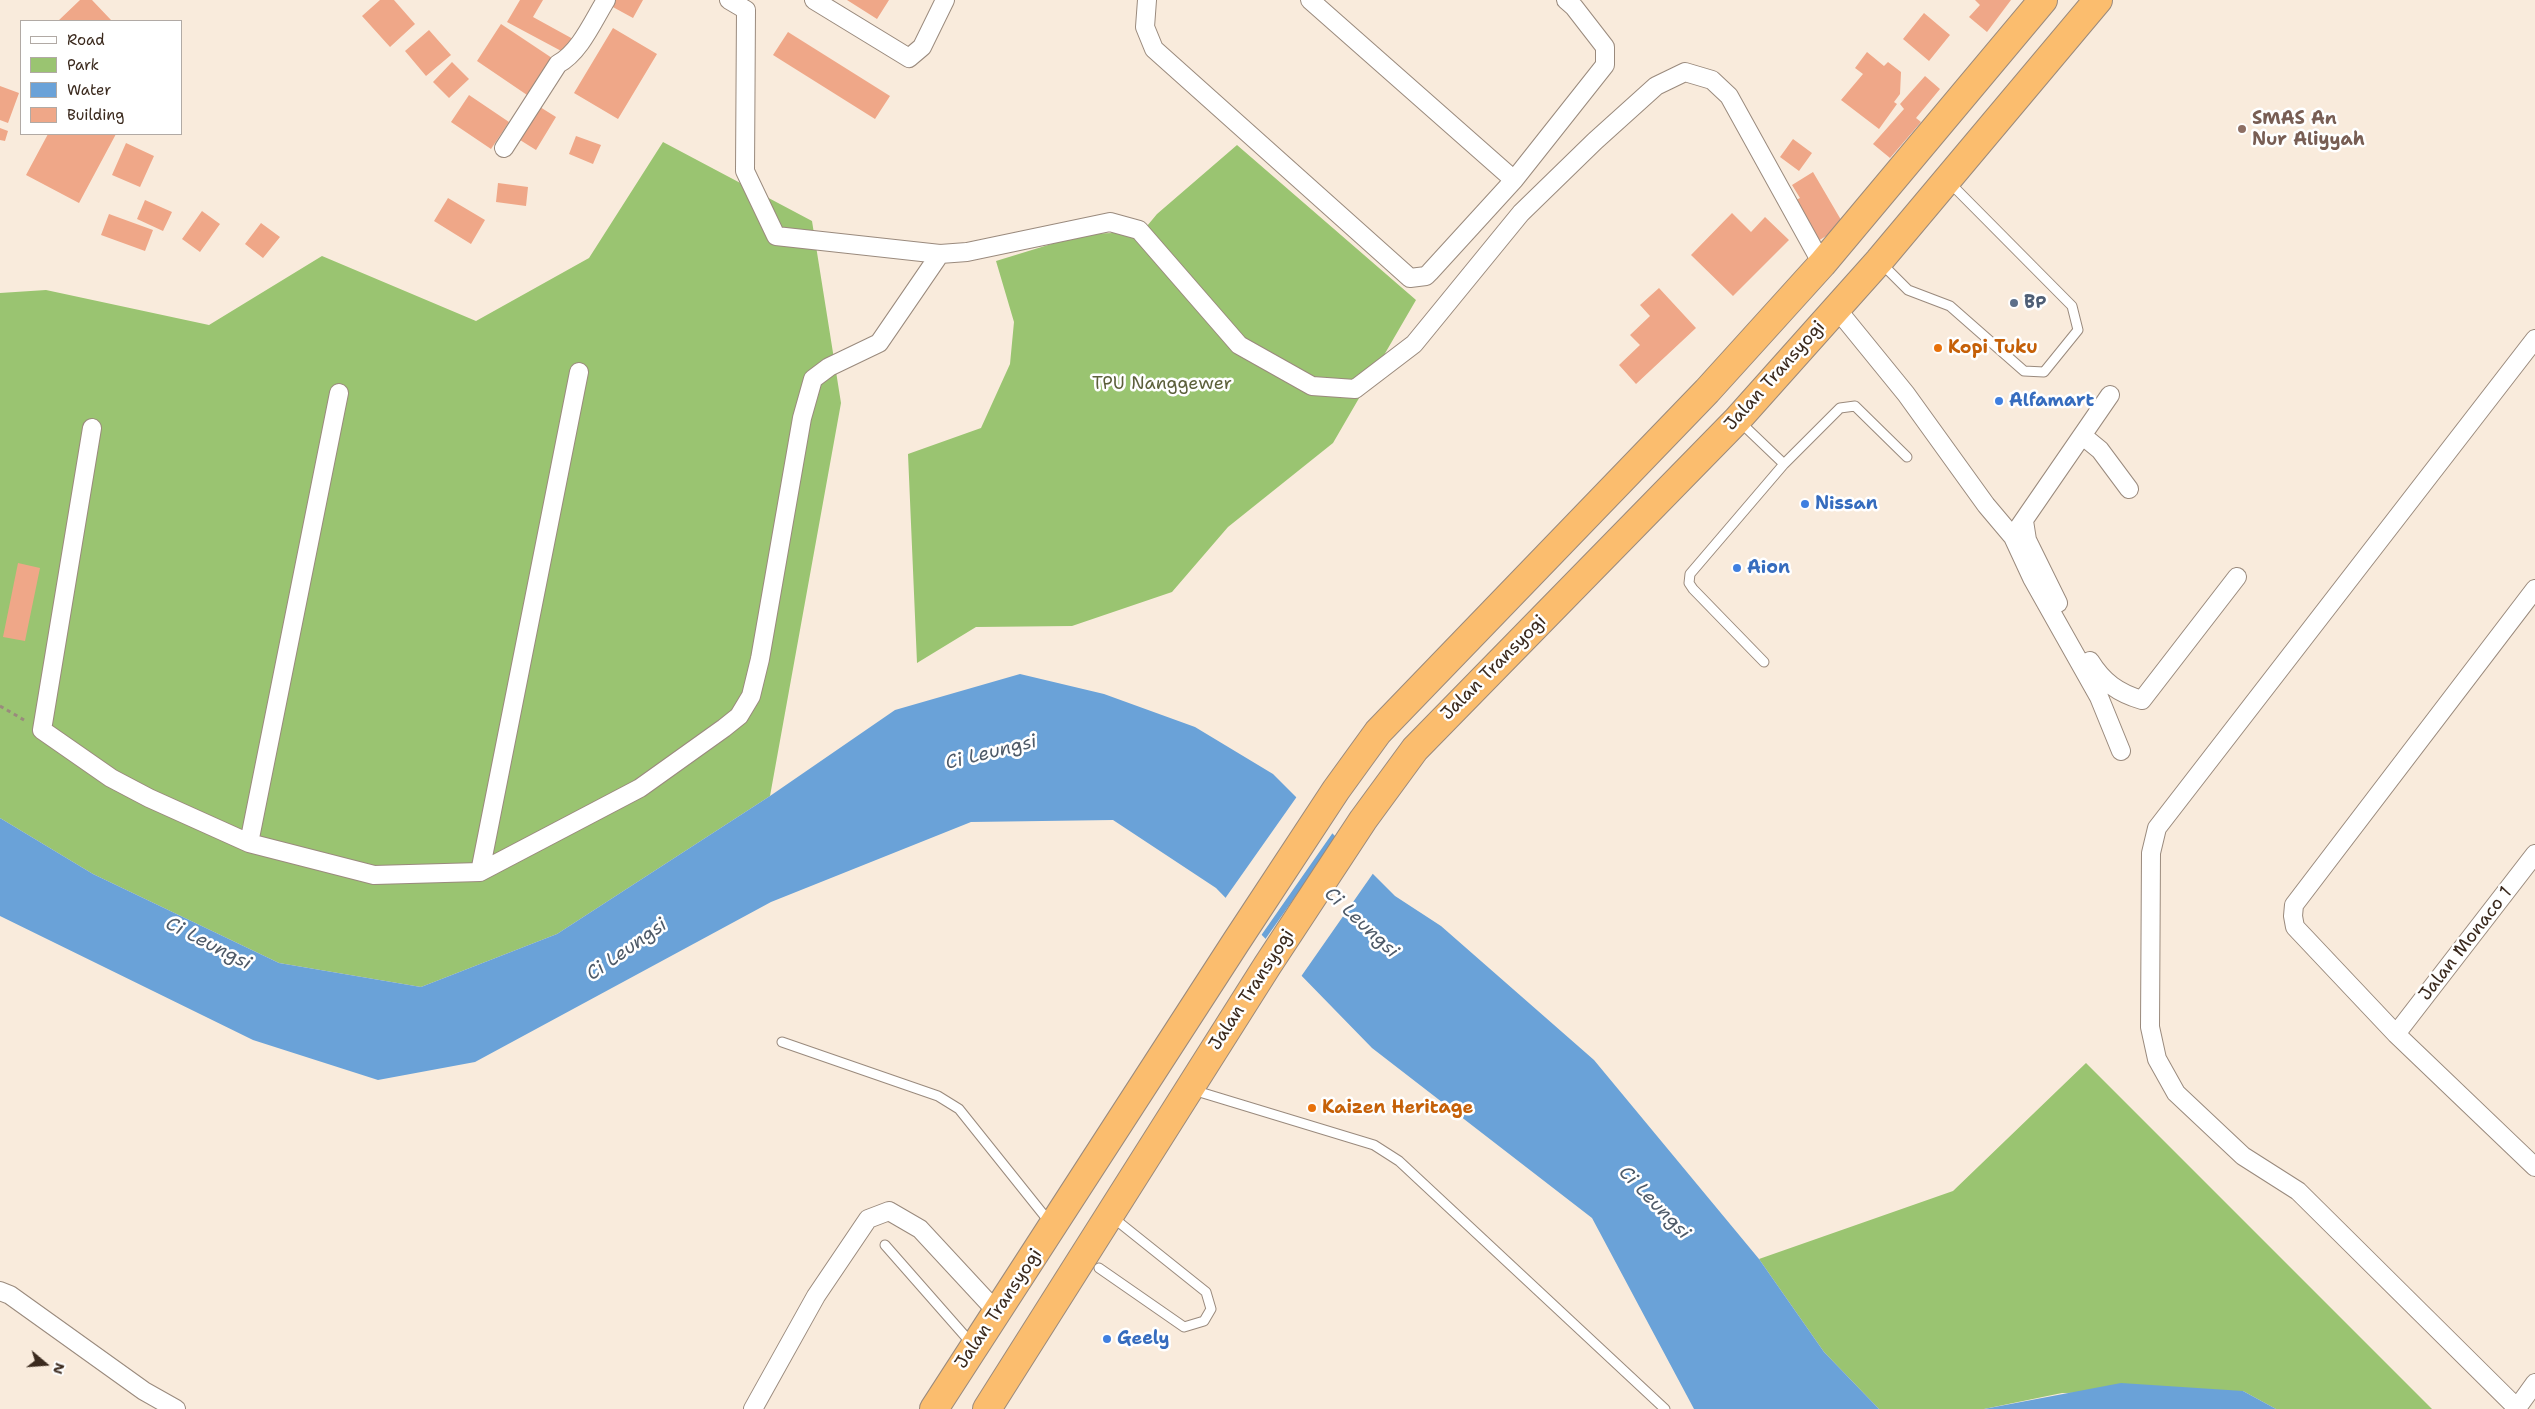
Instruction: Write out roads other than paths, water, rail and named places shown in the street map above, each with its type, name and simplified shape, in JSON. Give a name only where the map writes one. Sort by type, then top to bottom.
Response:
[{"type":"highway","name":"Jalan Transyogi","points":[[934,1409],[1236,942],[1336,790],[1378,732],[1412,694],[1707,391],[1822,264],[2043,0]]},
{"type":"highway","name":"Jalan Transyogi","points":[[987,1409],[1266,966],[1363,820],[1415,750],[1435,727],[1737,420],[1878,261],[2098,0]]},
{"type":"street","points":[[504,148],[558,64],[567,59],[576,48],[606,0]]},
{"type":"street","points":[[729,0],[746,10],[745,171],[776,236],[940,254],[967,252],[1110,222],[1139,230],[1239,345],[1312,386],[1355,389],[1414,344],[1521,213],[1595,141],[1656,86],[1685,72],[1712,80],[1729,96],[1822,264]]},
{"type":"street","points":[[814,0],[909,58],[922,47],[945,0]]},
{"type":"street","points":[[1147,0],[1145,27],[1154,49],[1410,278],[1426,276],[1514,180],[1605,66],[1605,47],[1573,2]]},
{"type":"street","points":[[1310,0],[1514,180]]},
{"type":"street","points":[[92,428],[42,730],[111,778],[149,798],[249,843],[374,875],[480,872],[640,788],[739,716],[751,696],[760,659],[802,418],[813,379],[828,367],[879,343],[940,254]]},
{"type":"street","points":[[1836,308],[1906,394],[1986,505],[2013,537],[2032,578],[2099,697],[2121,751]]},
{"type":"street","points":[[2535,339],[2157,828],[2152,853],[2150,1026],[2157,1059],[2176,1093],[2243,1156],[2298,1191],[2517,1409],[2535,1383]]},
{"type":"street","points":[[480,872],[579,372]]},
{"type":"street","points":[[249,843],[339,393]]},
{"type":"street","points":[[2013,537],[2110,395]]},
{"type":"street","points":[[2083,436],[2100,450],[2129,490]]},
{"type":"street","points":[[2024,521],[2027,540],[2075,637],[2100,677],[2121,694],[2142,700],[2237,577]]},
{"type":"street","points":[[2533,1160],[2396,1034],[2295,927],[2293,916],[2294,905],[2535,589]]},
{"type":"street","name":"Jalan Monaco 1","points":[[2396,1034],[2535,854]]},
{"type":"street","points":[[753,1409],[816,1296],[868,1220],[889,1210],[920,1229],[997,1312]]},
{"type":"street","points":[[0,1291],[10,1296],[144,1391],[176,1409]]},
{"type":"lane","points":[[1878,261],[1908,290],[1950,306],[2024,371],[2044,372],[2078,330],[2072,306],[1946,179]]},
{"type":"lane","points":[[1764,662],[1693,589],[1688,578],[1784,464],[1840,408],[1854,406],[1907,456]]},
{"type":"lane","points":[[1737,420],[1784,464]]},
{"type":"lane","points":[[782,1042],[938,1096],[959,1109],[1053,1227]]},
{"type":"lane","points":[[1189,1088],[1374,1145],[1398,1161],[1665,1409]]},
{"type":"lane","points":[[1099,1268],[1184,1327],[1204,1321],[1211,1309],[1206,1292],[1109,1214]]},
{"type":"lane","points":[[885,1245],[974,1346]]},
{"type":"water","name":"Ci Leungsi","points":[[1020,674],[1104,694],[1195,727],[1273,774],[1395,896],[1441,926],[1594,1060],[1759,1259],[1824,1352],[1879,1409],[1694,1409],[1592,1218],[1372,1048],[1216,888],[1113,820],[971,822],[771,902],[475,1062],[378,1080],[253,1040],[0,916],[0,818],[93,874],[279,963],[421,987],[557,934],[770,796],[895,710]]},
{"type":"water","points":[[2121,1383],[2243,1391],[2276,1409],[1984,1409]]},
{"type":"place","name":"SMAS An Nur Aliyyah","points":[[2242,129]]},
{"type":"place","name":"BP","points":[[2014,303]]},
{"type":"place","name":"Kopi Tuku","points":[[1938,348]]},
{"type":"place","name":"Alfamart","points":[[1999,401]]},
{"type":"place","name":"Nissan","points":[[1805,504]]},
{"type":"place","name":"Aion","points":[[1737,568]]},
{"type":"place","name":"Kaizen Heritage","points":[[1312,1108]]},
{"type":"place","name":"Geely","points":[[1107,1339]]},
{"type":"park label","name":"TPU Nanggewer","points":[[1162,384]]}]
